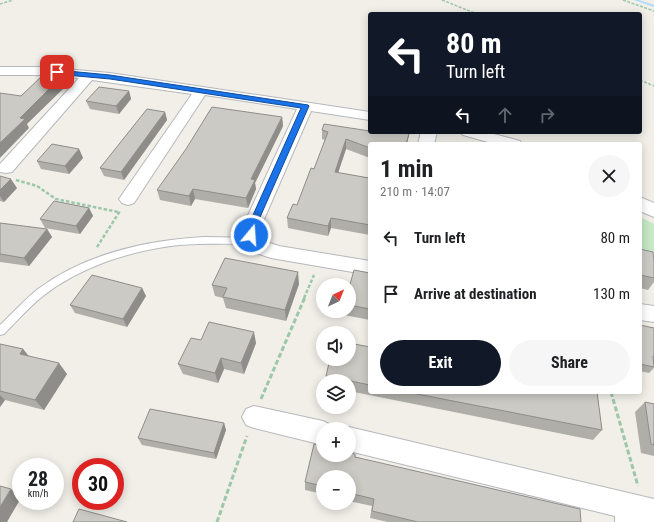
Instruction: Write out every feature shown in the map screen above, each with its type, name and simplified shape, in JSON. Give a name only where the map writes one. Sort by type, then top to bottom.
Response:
[{"type":"street","points":[[0,71],[89,75],[368,116]]},
{"type":"street","points":[[6,168],[89,75]]},
{"type":"street","points":[[128,199],[201,91]]},
{"type":"street","points":[[306,106],[253,224],[251,235],[263,248],[278,253],[368,268]]},
{"type":"street","points":[[476,134],[506,142]]},
{"type":"street","points":[[642,205],[654,211]]},
{"type":"street","points":[[642,312],[654,314]]},
{"type":"street","points":[[254,417],[316,431]]},
{"type":"street","points":[[356,442],[639,512]]},
{"type":"lane","points":[[0,331],[46,288],[112,257],[153,246],[197,241],[256,241]]},
{"type":"path","points":[[0,4],[13,0]]},
{"type":"path","points":[[442,0],[472,12]]},
{"type":"path","points":[[623,0],[654,11]]},
{"type":"path","points":[[642,81],[654,86]]},
{"type":"path","points":[[6,168],[4,177],[37,186],[56,199],[119,212]]},
{"type":"path","points":[[82,270],[128,199]]},
{"type":"path","points":[[217,522],[254,417],[320,260]]},
{"type":"path","points":[[610,394],[639,512]]},
{"type":"green space","points":[[642,218],[654,224],[654,253],[642,250]]},
{"type":"building","points":[[42,76],[60,78],[20,118],[25,119],[0,143],[0,93],[21,96]]},
{"type":"building","points":[[99,87],[129,91],[116,106],[86,101]]},
{"type":"building","points":[[212,107],[282,117],[251,179],[255,180],[246,198],[193,189],[189,196],[157,190],[186,149]]},
{"type":"building","points":[[147,109],[165,112],[121,172],[100,168]]},
{"type":"building","points":[[324,124],[368,131],[368,134],[409,134],[407,142],[368,142],[368,147],[346,139],[335,172],[368,178],[368,225],[331,218],[328,226],[287,218],[293,204],[297,205],[311,168],[314,169],[328,132],[322,130]]},
{"type":"building","points":[[52,144],[79,149],[65,166],[37,161]]},
{"type":"building","points":[[0,176],[11,179],[0,190]]},
{"type":"building","points":[[54,201],[89,208],[76,226],[40,219]]},
{"type":"building","points":[[0,223],[47,229],[24,258],[0,254]]},
{"type":"building","points":[[642,249],[653,252],[654,278],[642,275]]},
{"type":"building","points":[[225,258],[298,272],[285,310],[223,297],[227,288],[212,285]]},
{"type":"building","points":[[354,270],[368,273],[368,309],[356,306],[356,278],[352,278]]},
{"type":"building","points":[[92,275],[142,288],[123,319],[70,305]]},
{"type":"building","points":[[209,322],[254,332],[241,363],[221,358],[215,373],[178,364],[191,338],[201,340]]},
{"type":"building","points":[[642,325],[654,328],[654,367],[642,364]]},
{"type":"building","points":[[0,344],[23,349],[20,354],[59,363],[35,400],[0,391]]},
{"type":"building","points":[[356,344],[368,347],[368,385],[356,382],[356,374],[326,374],[328,366],[356,366]]},
{"type":"building","points":[[417,394],[597,394],[602,430]]},
{"type":"building","points":[[645,402],[654,404],[654,445],[651,444]]},
{"type":"building","points":[[150,409],[224,423],[214,453],[138,438]]},
{"type":"building","points":[[314,444],[316,445],[316,462],[356,462],[356,457],[580,509],[581,522],[418,522],[372,511],[374,499],[356,495],[356,470],[316,470],[316,484],[305,482]]},
{"type":"building","points":[[0,486],[11,489],[0,507]]},
{"type":"building","points":[[79,510],[83,510],[127,522],[73,522]]},
{"type":"waterway","points":[[636,0],[654,6]]},
{"type":"route","points":[[57,72],[110,77],[306,106],[253,224],[251,235]]}]
